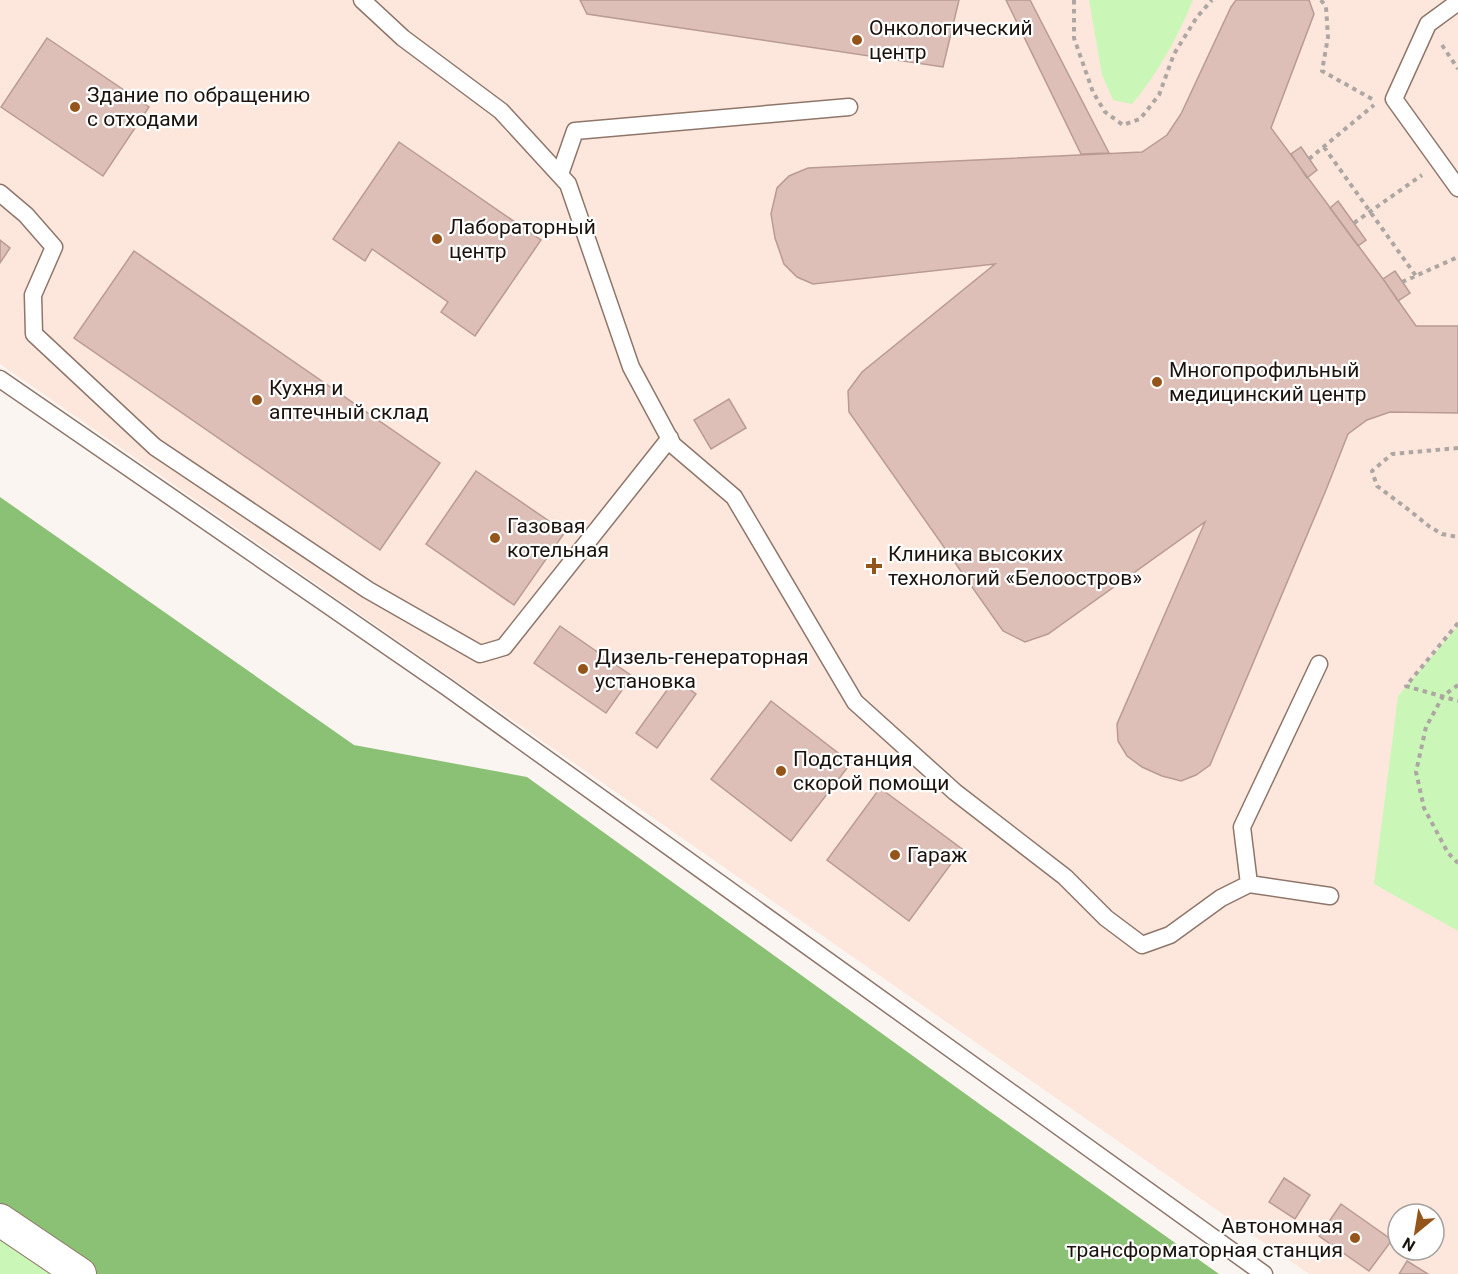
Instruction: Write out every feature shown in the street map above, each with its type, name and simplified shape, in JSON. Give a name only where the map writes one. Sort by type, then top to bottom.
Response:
[{"type":"street","points":[[0,1220],[80,1274]]},
{"type":"lane","points":[[362,0],[403,38],[501,111],[568,184],[632,367],[673,445],[734,497],[855,702],[955,792],[1065,877],[1107,918],[1142,945],[1170,935],[1221,898],[1249,884],[1330,896]]},
{"type":"lane","points":[[1458,2],[1428,24],[1394,99],[1458,188]]},
{"type":"lane","points":[[560,174],[575,131],[849,107]]},
{"type":"lane","points":[[0,193],[26,215],[54,247],[33,295],[34,334],[155,447],[368,590],[480,654],[504,647],[670,438]]},
{"type":"lane","points":[[0,379],[448,688],[1264,1274]]},
{"type":"lane","points":[[1249,884],[1242,827],[1319,664]]},
{"type":"path","points":[[1074,0],[1074,38],[1093,92],[1105,112],[1123,125],[1140,119],[1159,95],[1174,54],[1197,17],[1212,0]]},
{"type":"path","points":[[1321,0],[1326,7],[1328,37],[1322,71]]},
{"type":"path","points":[[1309,159],[1377,102]]},
{"type":"path","points":[[1324,147],[1416,276]]},
{"type":"path","points":[[1354,223],[1428,171]]},
{"type":"path","points":[[1402,282],[1458,258]]},
{"type":"path","points":[[1458,448],[1392,454],[1372,471],[1377,486],[1430,527],[1442,534],[1458,537]]},
{"type":"path","points":[[1458,623],[1406,686],[1458,701]]},
{"type":"path","points":[[1458,685],[1443,696],[1426,727],[1416,772],[1424,808],[1448,853],[1458,863]]},
{"type":"shaded area","name":"Клиника высоких технологий «Белоостров»","points":[[0,0],[1458,0],[1458,1274],[1309,1274],[0,364]]},
{"type":"green space","points":[[1089,0],[1193,0],[1167,54],[1132,104],[1113,100],[1102,75]]},
{"type":"green space","points":[[0,497],[354,745],[527,777],[1219,1274],[80,1274],[0,1220]]},
{"type":"green space","points":[[1458,626],[1458,931],[1374,884],[1398,696]]},
{"type":"green space","points":[[0,1220],[80,1274],[0,1274]]},
{"type":"building","name":"Онкологический центр","points":[[580,0],[959,0],[943,67],[587,14]]},
{"type":"building","points":[[1006,0],[1030,0],[1109,153],[1081,154]]},
{"type":"building","name":"Многопрофильный медицинский центр","points":[[1236,0],[1309,0],[1314,14],[1271,128],[1416,326],[1458,326],[1458,413],[1390,412],[1367,420],[1348,434],[1210,765],[1196,775],[1181,781],[1142,767],[1127,756],[1118,741],[1117,724],[1205,522],[1048,634],[1025,642],[1003,631],[849,412],[848,391],[862,372],[995,264],[813,284],[797,277],[784,264],[775,238],[771,214],[777,188],[789,176],[808,168],[1142,152],[1167,135],[1181,114]]},
{"type":"building","name":"Здание по обращению с отходами","points":[[47,38],[149,107],[103,176],[1,107]]},
{"type":"building","name":"Лабораторный центр","points":[[399,142],[541,240],[475,336],[441,312],[448,302],[372,249],[365,261],[333,239]]},
{"type":"building","points":[[1301,147],[1317,170],[1307,178],[1291,154]]},
{"type":"building","points":[[1338,201],[1366,240],[1358,246],[1330,208]]},
{"type":"building","points":[[0,240],[10,248],[0,263]]},
{"type":"building","name":"Кухня и аптечный склад","points":[[134,251],[440,463],[380,550],[74,338]]},
{"type":"building","points":[[1395,271],[1410,293],[1398,301],[1383,279]]},
{"type":"building","points":[[729,399],[746,428],[711,449],[694,420]]},
{"type":"building","name":"Газовая котельная","points":[[476,471],[565,532],[514,605],[426,544]]},
{"type":"building","name":"Дизель-генераторная установка","points":[[560,626],[632,676],[606,713],[534,663]]},
{"type":"building","points":[[675,679],[696,694],[657,748],[636,733]]},
{"type":"building","name":"Подстанция скорой помощи","points":[[771,701],[851,763],[791,841],[711,779]]},
{"type":"building","name":"Гараж","points":[[880,788],[962,849],[909,921],[827,860]]},
{"type":"building","points":[[1284,1178],[1310,1195],[1295,1219],[1269,1202]]},
{"type":"building","name":"Автономная трансформаторная станция","points":[[1341,1204],[1386,1236],[1386,1248],[1369,1271],[1319,1236]]},
{"type":"building","points":[[1409,1262],[1428,1274],[1399,1274]]},
{"type":"place","name":"Онкологический центр","points":[[857,40]]},
{"type":"place","name":"Здание по обращению с отходами","points":[[75,107]]},
{"type":"place","name":"Лабораторный центр","points":[[437,239]]},
{"type":"place","name":"Многопрофильный медицинский центр","points":[[1157,382]]},
{"type":"place","name":"Кухня и аптечный склад","points":[[257,400]]},
{"type":"place","name":"Газовая котельная","points":[[495,538]]},
{"type":"place","name":"Клиника высоких технологий «Белоостров»","points":[[874,566]]},
{"type":"place","name":"Дизель-генераторная установка","points":[[583,669]]},
{"type":"place","name":"Подстанция скорой помощи","points":[[781,771]]},
{"type":"place","name":"Гараж","points":[[895,855]]},
{"type":"place","name":"Автономная трансформаторная станция","points":[[1355,1238]]}]
